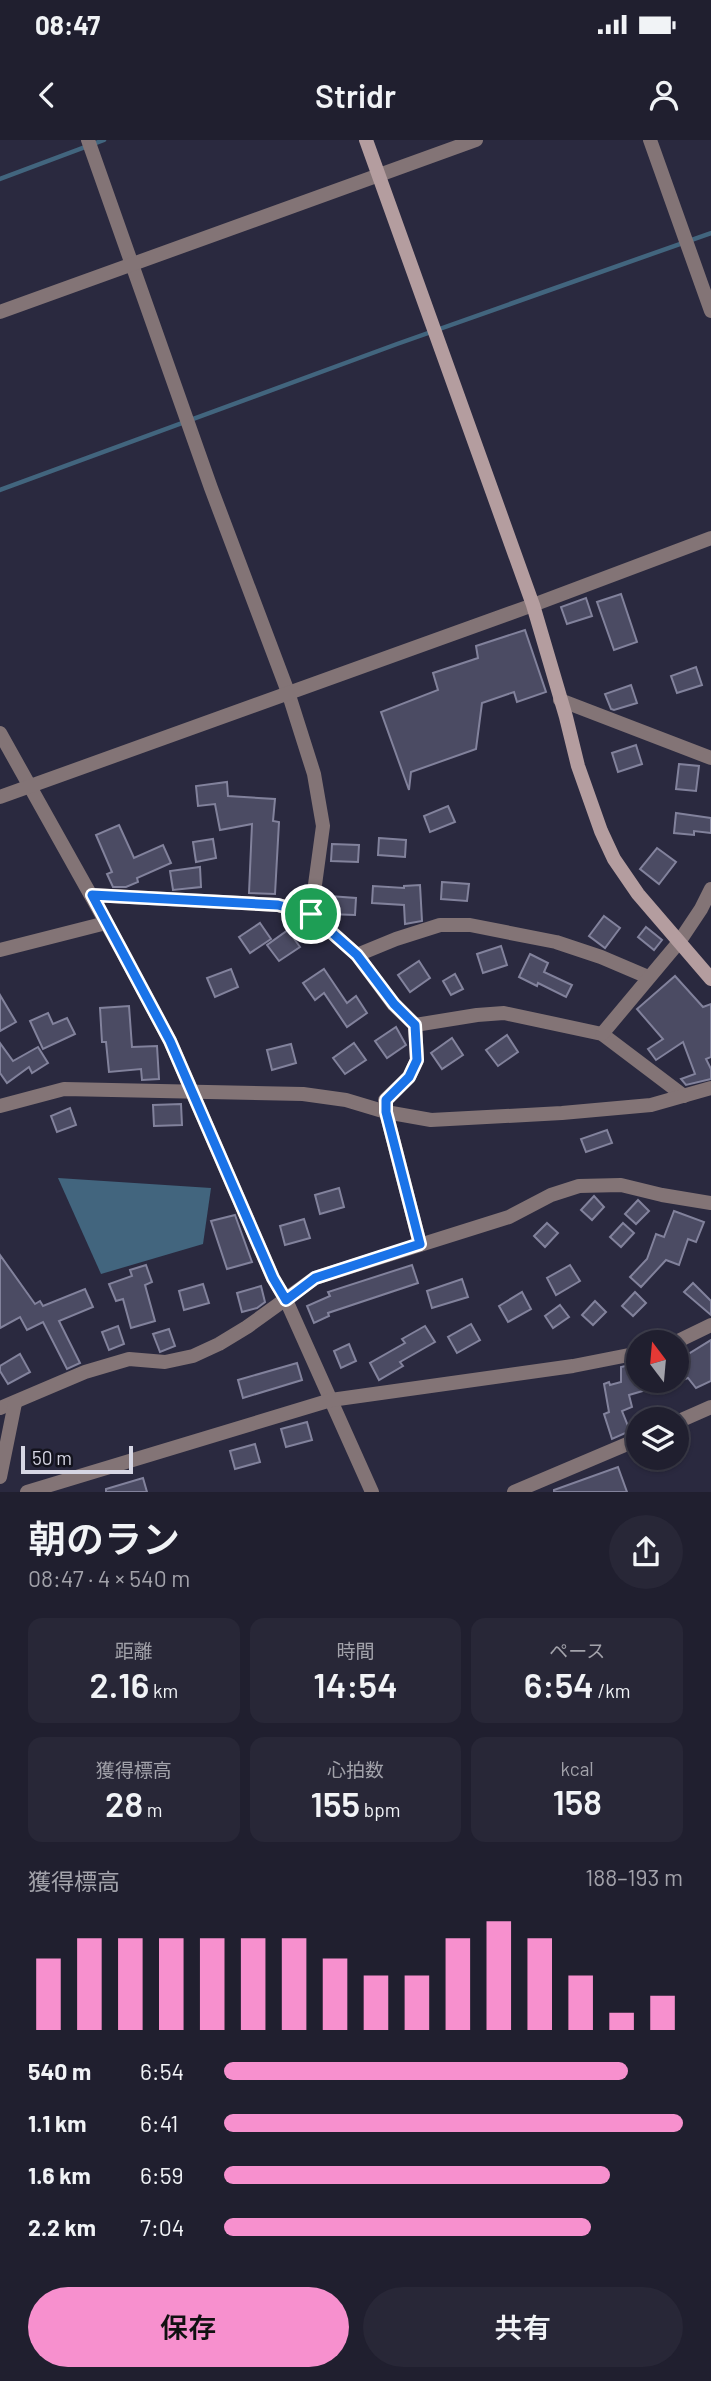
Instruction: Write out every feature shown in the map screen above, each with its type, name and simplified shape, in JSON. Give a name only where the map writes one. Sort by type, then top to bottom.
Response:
[{"type":"street","points":[[88,140],[288,692],[314,774],[323,825],[311,914]]},
{"type":"street","points":[[366,140],[533,605],[578,766],[614,859],[638,894],[711,979]]},
{"type":"street","points":[[0,312],[476,140]]},
{"type":"street","points":[[650,140],[711,311]]},
{"type":"street","points":[[0,797],[711,538]]},
{"type":"street","points":[[560,700],[711,758]]},
{"type":"street","points":[[0,733],[150,1002],[372,1492]]},
{"type":"street","points":[[602,1034],[679,942],[711,889]]},
{"type":"street","points":[[92,895],[278,905],[311,914],[357,955],[394,1004],[415,1025],[417,1060],[409,1077],[386,1100],[386,1112],[420,1244]]},
{"type":"street","points":[[0,950],[106,923]]},
{"type":"street","points":[[357,955],[440,925],[470,925],[556,942],[648,977]]},
{"type":"street","points":[[415,1025],[504,1013],[602,1034],[684,1096]]},
{"type":"street","points":[[0,1106],[64,1089],[303,1094],[431,1120],[651,1105],[711,1088]]},
{"type":"street","points":[[8,1406],[75,1376],[129,1359],[165,1362],[193,1356],[247,1327],[315,1278],[509,1217],[551,1195],[579,1186],[621,1185],[711,1203]]},
{"type":"street","points":[[690,1335],[711,1325]]},
{"type":"street","points":[[27,1492],[331,1400],[573,1366],[626,1356]]},
{"type":"street","points":[[0,1392],[8,1406],[0,1477]]},
{"type":"street","points":[[689,1417],[711,1407]]},
{"type":"street","points":[[514,1492],[626,1445]]},
{"type":"water","points":[[58,1178],[211,1188],[203,1244],[101,1274]]},
{"type":"building","points":[[621,594],[637,642],[614,650],[597,602]]},
{"type":"building","points":[[586,598],[592,616],[567,624],[561,607]]},
{"type":"building","points":[[525,630],[546,692],[517,702],[514,692],[482,703],[476,749],[411,772],[409,790],[381,712],[438,690],[433,673],[478,658],[476,646]]},
{"type":"building","points":[[696,667],[702,685],[677,693],[671,676]]},
{"type":"building","points":[[631,685],[637,703],[611,709],[605,694]]},
{"type":"building","points":[[636,745],[642,764],[618,772],[612,753]]},
{"type":"building","points":[[679,764],[699,766],[696,791],[676,789]]},
{"type":"building","points":[[227,782],[228,796],[275,799],[273,821],[279,822],[275,894],[249,893],[252,824],[220,830],[215,804],[198,806],[196,786]]},
{"type":"building","points":[[448,806],[455,822],[430,832],[424,816]]},
{"type":"building","points":[[676,813],[711,818],[711,833],[674,833]]},
{"type":"building","points":[[119,825],[134,858],[163,845],[171,863],[137,878],[138,882],[126,887],[113,887],[107,874],[112,872],[96,835]]},
{"type":"building","points":[[379,838],[406,840],[405,857],[378,855]]},
{"type":"building","points":[[213,839],[216,858],[196,862],[193,842]]},
{"type":"building","points":[[332,844],[359,845],[358,862],[331,861]]},
{"type":"building","points":[[657,848],[676,862],[659,884],[640,869]]},
{"type":"building","points":[[200,867],[201,887],[173,890],[170,871]]},
{"type":"building","points":[[442,882],[469,884],[467,901],[441,899]]},
{"type":"building","points":[[420,885],[422,921],[405,924],[404,905],[372,903],[373,886],[404,888]]},
{"type":"building","points":[[329,896],[356,898],[355,915],[328,914]]},
{"type":"building","points":[[604,916],[620,928],[605,948],[589,936]]},
{"type":"building","points":[[260,923],[271,939],[250,953],[239,937]]},
{"type":"building","points":[[646,927],[662,940],[654,950],[638,937]]},
{"type":"building","points":[[288,930],[300,947],[279,961],[267,945]]},
{"type":"building","points":[[501,946],[507,965],[483,973],[477,954]]},
{"type":"building","points":[[530,954],[548,963],[544,972],[572,985],[566,997],[519,977]]},
{"type":"building","points":[[419,961],[430,978],[410,992],[398,975]]},
{"type":"building","points":[[231,969],[238,987],[215,997],[207,978]]},
{"type":"building","points":[[324,969],[347,1003],[356,996],[367,1013],[347,1027],[324,993],[315,1000],[303,983]]},
{"type":"building","points":[[455,974],[463,989],[451,995],[443,981]]},
{"type":"building","points":[[675,976],[703,1007],[711,1004],[711,1057],[706,1059],[711,1069],[711,1079],[686,1085],[681,1079],[695,1074],[683,1042],[656,1060],[648,1049],[663,1039],[637,1009]]},
{"type":"building","points":[[0,995],[16,1022],[0,1031]]},
{"type":"building","points":[[129,1006],[132,1047],[157,1046],[159,1079],[142,1080],[141,1069],[109,1072],[106,1042],[102,1042],[100,1008]]},
{"type":"building","points":[[48,1013],[53,1024],[67,1018],[75,1034],[43,1049],[30,1021]]},
{"type":"building","points":[[396,1027],[406,1045],[387,1058],[375,1041]]},
{"type":"building","points":[[507,1035],[518,1052],[498,1066],[486,1050]]},
{"type":"building","points":[[452,1038],[463,1055],[442,1069],[431,1053]]},
{"type":"building","points":[[0,1043],[13,1061],[38,1047],[48,1063],[32,1073],[29,1067],[7,1083],[0,1073]]},
{"type":"building","points":[[354,1043],[366,1060],[345,1074],[333,1058]]},
{"type":"building","points":[[291,1044],[296,1063],[272,1070],[267,1050]]},
{"type":"building","points":[[181,1104],[182,1125],[154,1126],[153,1105]]},
{"type":"building","points":[[70,1108],[76,1125],[57,1132],[51,1116]]},
{"type":"building","points":[[607,1130],[612,1143],[586,1152],[581,1139]]},
{"type":"building","points":[[339,1188],[344,1207],[320,1214],[315,1195]]},
{"type":"building","points":[[594,1196],[604,1207],[592,1220],[581,1210]]},
{"type":"building","points":[[638,1200],[649,1211],[636,1224],[625,1214]]},
{"type":"building","points":[[674,1211],[704,1222],[696,1242],[688,1239],[679,1265],[666,1260],[641,1287],[630,1277],[647,1259],[656,1234],[664,1237]]},
{"type":"building","points":[[235,1215],[252,1262],[227,1269],[211,1221]]},
{"type":"building","points":[[304,1219],[310,1238],[285,1245],[280,1226]]},
{"type":"building","points":[[547,1223],[558,1233],[545,1247],[534,1236]]},
{"type":"building","points":[[623,1223],[634,1233],[621,1247],[610,1237]]},
{"type":"building","points":[[0,1255],[35,1304],[40,1301],[43,1306],[85,1289],[93,1307],[59,1321],[80,1363],[67,1369],[43,1322],[27,1330],[20,1317],[0,1328]]},
{"type":"building","points":[[146,1265],[152,1282],[145,1285],[155,1321],[131,1328],[123,1299],[116,1301],[109,1284],[132,1276],[130,1270]]},
{"type":"building","points":[[412,1265],[418,1283],[328,1313],[329,1316],[314,1323],[307,1306],[330,1296],[328,1292]]},
{"type":"building","points":[[570,1265],[580,1281],[556,1295],[547,1278]]},
{"type":"building","points":[[462,1279],[468,1297],[432,1308],[427,1291]]},
{"type":"building","points":[[693,1283],[711,1301],[711,1315],[684,1292]]},
{"type":"building","points":[[203,1284],[209,1303],[184,1310],[179,1291]]},
{"type":"building","points":[[261,1286],[265,1302],[257,1308],[242,1312],[237,1293]]},
{"type":"building","points":[[522,1292],[531,1309],[508,1322],[499,1306]]},
{"type":"building","points":[[635,1292],[646,1303],[633,1316],[622,1306]]},
{"type":"building","points":[[595,1301],[606,1312],[593,1325],[582,1315]]},
{"type":"building","points":[[560,1305],[569,1317],[553,1328],[545,1316]]},
{"type":"building","points":[[471,1324],[480,1340],[457,1353],[448,1337]]},
{"type":"building","points":[[118,1326],[124,1344],[109,1350],[102,1332]]},
{"type":"building","points":[[425,1326],[435,1342],[400,1362],[403,1366],[379,1380],[370,1363],[405,1343],[402,1339]]},
{"type":"building","points":[[169,1329],[175,1346],[160,1352],[153,1334]]},
{"type":"building","points":[[711,1340],[711,1381],[696,1388],[690,1380],[690,1353]]},
{"type":"building","points":[[349,1344],[356,1361],[341,1368],[334,1351]]},
{"type":"building","points":[[20,1354],[30,1372],[8,1384],[0,1366]]},
{"type":"building","points":[[297,1363],[302,1380],[243,1398],[238,1380]]},
{"type":"building","points":[[626,1366],[626,1393],[636,1393],[629,1395],[632,1407],[626,1407],[622,1411],[626,1421],[626,1433],[612,1439],[604,1414],[609,1412],[604,1384],[621,1382],[621,1367]]},
{"type":"building","points":[[307,1422],[312,1440],[286,1447],[281,1429]]},
{"type":"building","points":[[255,1444],[260,1462],[235,1469],[230,1451]]},
{"type":"building","points":[[618,1467],[627,1492],[554,1492],[554,1490]]},
{"type":"building","points":[[143,1478],[147,1492],[106,1492],[106,1489]]},
{"type":"waterway","points":[[0,179],[104,140]]},
{"type":"waterway","points":[[0,490],[397,344],[711,233]]},
{"type":"route","points":[[92,895],[278,905],[311,914],[357,955],[394,1004],[415,1025],[417,1060],[409,1077],[386,1100],[386,1112],[420,1244],[315,1278],[286,1300],[273,1278],[204,1124],[170,1041],[92,895]]}]
